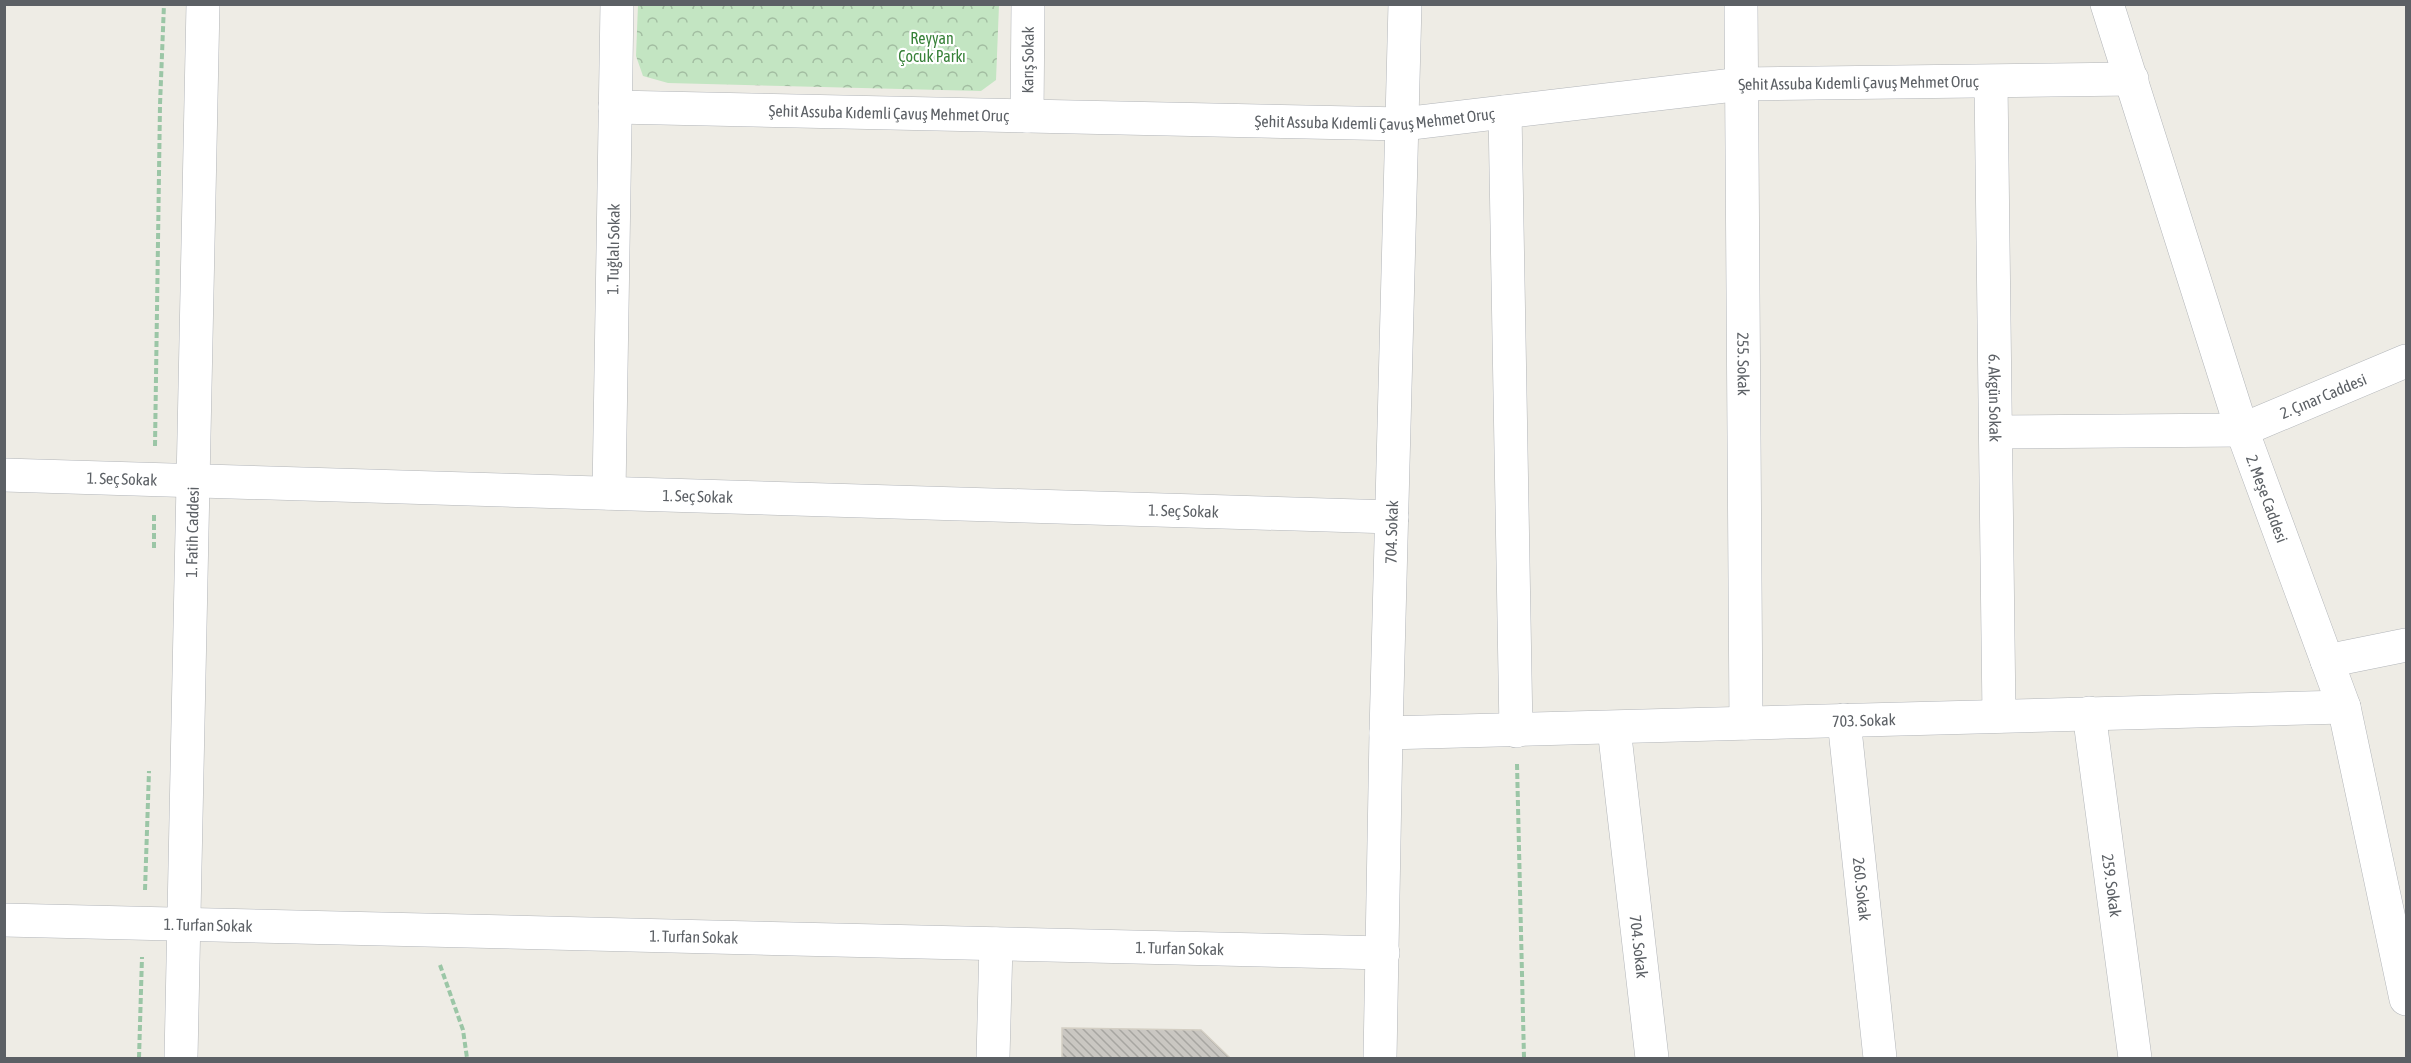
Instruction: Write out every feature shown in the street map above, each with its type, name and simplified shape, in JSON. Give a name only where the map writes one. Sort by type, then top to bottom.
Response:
[{"type":"street","name":"1. Fatih Caddesi","points":[[181,1059],[203,4]]},
{"type":"street","name":"1. Tuğlalı Sokak","points":[[609,493],[617,4]]},
{"type":"street","name":"Karış Sokak","points":[[1027,116],[1028,4]]},
{"type":"street","name":"704. Sokak","points":[[1380,1059],[1405,4]]},
{"type":"street","name":"255. Sokak","points":[[1741,4],[1746,723]]},
{"type":"street","name":"2. Meşe Caddesi","points":[[2107,4],[2242,430],[2344,707],[2406,999]]},
{"type":"street","name":"Şehit Assuba Kıdemli Çavuş Mehmet Oruç","points":[[615,107],[1403,124],[1742,84],[2132,79]]},
{"type":"street","name":"6. Akgün Sokak","points":[[1991,82],[1999,716]]},
{"type":"street","points":[[1505,112],[1516,731]]},
{"type":"street","name":"2. Çınar Caddesi","points":[[2242,430],[2406,362]]},
{"type":"street","points":[[1996,432],[2242,430]]},
{"type":"street","name":"1. Seç Sokak","points":[[4,475],[1392,517]]},
{"type":"street","points":[[2327,661],[2406,645]]},
{"type":"street","name":"703. Sokak","points":[[1386,733],[2344,707]]},
{"type":"street","name":"259. Sokak","points":[[2089,713],[2135,1059]]},
{"type":"street","name":"260. Sokak","points":[[1844,720],[1880,1059]]},
{"type":"street","name":"704. Sokak","points":[[1614,728],[1652,1059]]},
{"type":"street","name":"1. Turfan Sokak","points":[[4,920],[1383,953]]},
{"type":"street","points":[[993,1059],[996,944]]},
{"type":"path","points":[[1516,731],[1524,1059]]},
{"type":"path","points":[[436,930],[442,972],[464,1030],[467,1059]]},
{"type":"path","points":[[139,1059],[142,962]]},
{"type":"green space","name":"Reyyan Çocuk Parkı","points":[[638,5],[999,5],[996,80],[981,91],[668,83],[643,76],[636,56]]},
{"type":"building","points":[[1062,1028],[1201,1030],[1230,1058],[1062,1058]]}]
